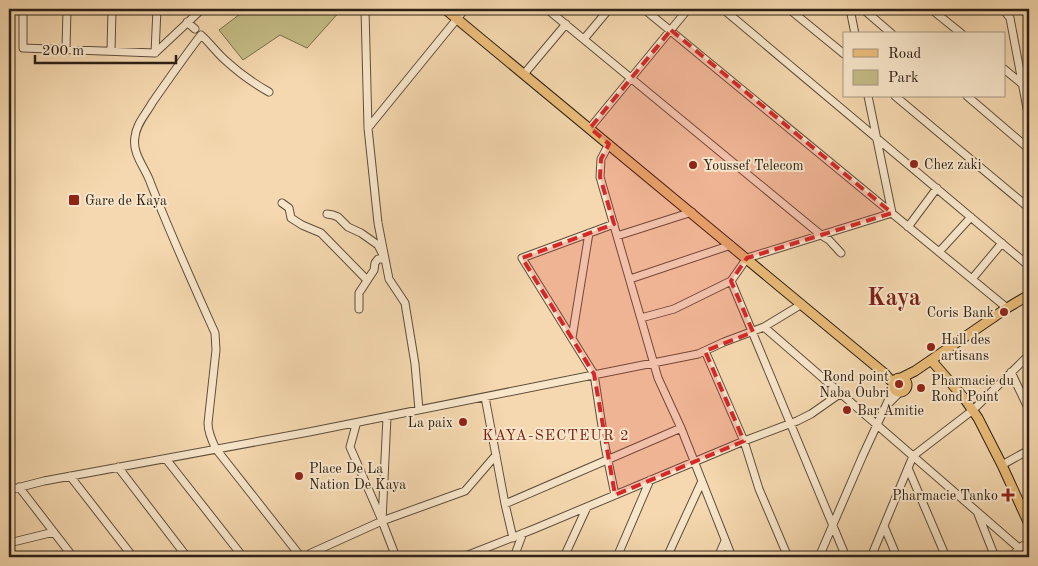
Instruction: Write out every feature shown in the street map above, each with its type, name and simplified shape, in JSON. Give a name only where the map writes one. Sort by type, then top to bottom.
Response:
[{"type":"main road","points":[[446,9],[899,384],[931,360],[1029,295]]},
{"type":"main road","points":[[931,360],[973,410],[1002,465],[1029,523]]},
{"type":"street","points":[[23,9],[23,48],[155,52],[202,9]]},
{"type":"street","points":[[66,49],[67,9]]},
{"type":"street","points":[[111,51],[112,9]]},
{"type":"street","points":[[155,52],[156,9]]},
{"type":"street","points":[[365,9],[368,128],[378,223],[389,280],[405,303],[415,364],[419,410]]},
{"type":"street","points":[[368,128],[465,9]]},
{"type":"street","points":[[548,9],[821,235],[830,240],[841,253]]},
{"type":"street","points":[[584,39],[609,9]]},
{"type":"street","points":[[644,9],[1007,308]]},
{"type":"street","points":[[590,128],[688,9]]},
{"type":"street","points":[[723,9],[1029,266]]},
{"type":"street","points":[[789,9],[843,53]]},
{"type":"street","points":[[850,9],[855,32]]},
{"type":"street","points":[[863,9],[890,32]]},
{"type":"street","points":[[931,9],[960,32]]},
{"type":"street","points":[[1005,10],[1010,18],[1025,82],[1029,119]]},
{"type":"street","points":[[187,22],[195,29]]},
{"type":"street","points":[[524,74],[566,24]]},
{"type":"street","points":[[269,92],[251,82],[234,68],[201,35],[140,121],[134,144],[135,152],[144,167],[170,235],[215,333],[216,350],[208,423],[216,449],[301,557]]},
{"type":"street","points":[[1006,70],[1025,82]]},
{"type":"street","points":[[868,98],[892,213]]},
{"type":"street","points":[[897,98],[1029,208]]},
{"type":"street","points":[[969,98],[1029,148]]},
{"type":"street","points":[[609,144],[601,159],[600,177],[653,363],[732,557]]},
{"type":"street","points":[[908,226],[937,188]]},
{"type":"street","points":[[282,203],[289,208],[291,218],[321,233],[367,280]]},
{"type":"street","points":[[617,236],[692,212]]},
{"type":"street","points":[[641,318],[674,309],[731,281],[747,258],[892,213]]},
{"type":"street","points":[[327,214],[338,217],[348,227],[362,233],[378,245],[385,259]]},
{"type":"street","points":[[940,252],[971,217]]},
{"type":"street","points":[[614,224],[522,258],[594,374],[615,495]]},
{"type":"street","points":[[572,338],[589,233]]},
{"type":"street","points":[[972,279],[1002,243]]},
{"type":"street","points":[[630,279],[731,245]]},
{"type":"street","points":[[359,309],[359,293],[374,270],[378,259],[385,259]]},
{"type":"street","points":[[731,281],[846,557]]},
{"type":"street","points":[[9,490],[70,476],[387,417],[698,354],[764,327],[802,304]]},
{"type":"street","points":[[764,327],[1019,548]]},
{"type":"street","points":[[705,351],[744,441],[759,489],[788,557]]},
{"type":"street","points":[[871,557],[914,456],[973,410],[1029,355]]},
{"type":"street","points":[[1011,372],[1029,410]]},
{"type":"street","points":[[819,557],[876,424],[899,384]]},
{"type":"street","points":[[464,557],[523,534],[694,461],[791,423],[811,414],[841,393]]},
{"type":"street","points":[[485,397],[513,538]]},
{"type":"street","points":[[382,521],[387,417]]},
{"type":"street","points":[[356,425],[350,447],[396,557]]},
{"type":"street","points":[[505,504],[681,428]]},
{"type":"street","points":[[1002,465],[1029,450]]},
{"type":"street","points":[[306,557],[382,521],[465,491],[496,455]]},
{"type":"street","points":[[166,458],[243,557]]},
{"type":"street","points":[[118,468],[187,557]]},
{"type":"street","points":[[908,468],[946,557]]},
{"type":"street","points":[[70,476],[132,557]]},
{"type":"street","points":[[617,557],[650,480]]},
{"type":"street","points":[[667,557],[702,481]]},
{"type":"street","points":[[19,487],[74,557]]},
{"type":"street","points":[[564,557],[587,507]]},
{"type":"street","points":[[977,511],[995,557]]},
{"type":"street","points":[[884,526],[896,557]]},
{"type":"street","points":[[9,543],[54,532]]},
{"type":"street","points":[[514,557],[523,534]]},
{"type":"street","points":[[718,557],[725,542]]},
{"type":"street","points":[[1012,557],[1019,548],[1029,542]]},
{"type":"highlighted area","points":[[671,30],[892,213],[747,258],[731,281],[753,332],[705,351],[744,441],[615,495],[594,374],[522,258],[614,224],[600,177],[601,159],[609,144],[590,128]]},
{"type":"green space","points":[[242,9],[342,9],[307,48],[280,35],[243,60],[219,30],[244,11]]},
{"type":"place","name":"Chez zaki","points":[[914,164]]},
{"type":"place","name":"Youssef Telecom","points":[[693,165]]},
{"type":"place","name":"Gare de Kaya","points":[[74,200]]},
{"type":"place","name":"Coris Bank","points":[[1004,312]]},
{"type":"place","name":"Hall des artisans","points":[[931,347]]},
{"type":"place","name":"Rond point Naba Oubri","points":[[899,384]]},
{"type":"place","name":"Pharmacie du Rond Point","points":[[921,388]]},
{"type":"place","name":"Bar Amitie","points":[[847,410]]},
{"type":"place","name":"La paix","points":[[463,422]]},
{"type":"place","name":"Place De La Nation De Kaya","points":[[299,476]]},
{"type":"place","name":"Pharmacie Tanko","points":[[1008,495]]},
{"type":"district","name":"Kaya","points":[[894,297]]},
{"type":"district","name":"KAYA-SECTEUR 2","points":[[556,435]]}]
